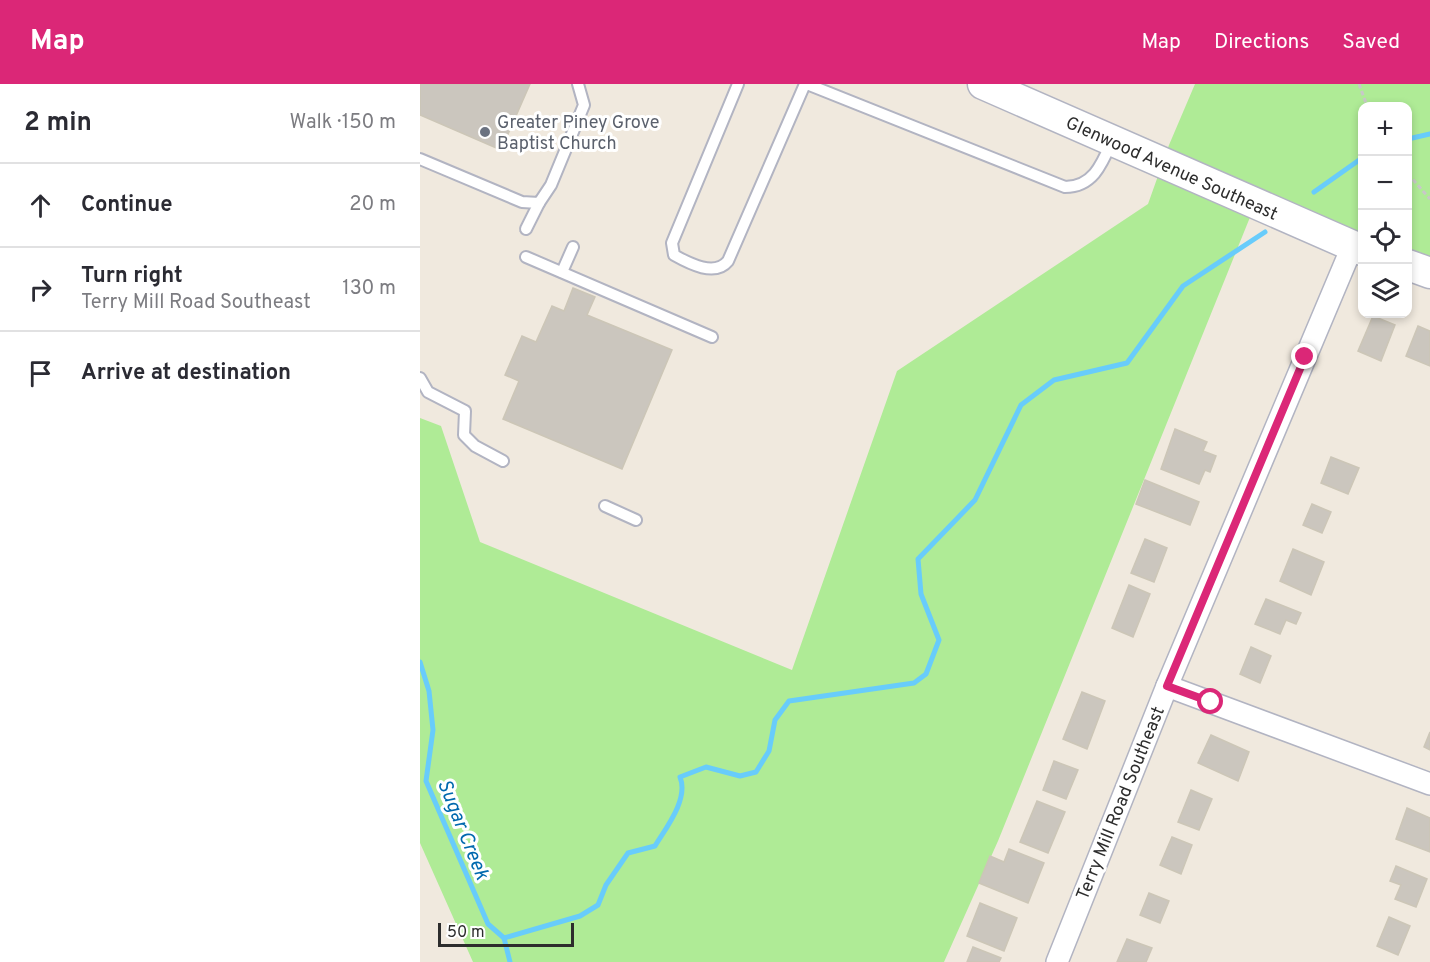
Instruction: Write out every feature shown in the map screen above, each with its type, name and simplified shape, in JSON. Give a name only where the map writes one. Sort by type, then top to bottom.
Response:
[{"type":"main road","name":"Glenwood Avenue Southeast","points":[[982,84],[1357,249]]},
{"type":"main road","points":[[1412,267],[1430,273]]},
{"type":"street","name":"Terry Mill Road Southeast","points":[[1057,962],[1167,686],[1357,249]]},
{"type":"street","points":[[1167,686],[1430,784]]},
{"type":"lane","points":[[526,229],[551,185],[585,105],[578,84]]},
{"type":"lane","points":[[738,84],[672,243],[674,255],[711,270],[718,270],[728,261],[806,84],[1065,187],[1076,187],[1091,178],[1098,171],[1112,141]]},
{"type":"lane","points":[[420,159],[522,202],[539,203]]},
{"type":"lane","points":[[562,272],[573,247]]},
{"type":"lane","points":[[526,257],[712,337]]},
{"type":"lane","points":[[420,378],[428,392],[465,411],[464,435],[475,446],[503,461]]},
{"type":"lane","points":[[605,506],[636,520]]},
{"type":"path","points":[[1359,84],[1366,102]]},
{"type":"path","points":[[1412,180],[1430,200]]},
{"type":"green space","points":[[1195,84],[1430,84],[1430,268],[1412,259],[1412,102],[1358,102],[1358,235],[1261,190],[998,841],[944,962],[473,962],[420,843],[420,418],[441,426],[480,542],[792,670],[897,371],[1148,204],[1169,145]]},
{"type":"building","name":"Greater Piney Grove Baptist Church","points":[[420,84],[530,84],[501,150],[420,115]]},
{"type":"building","points":[[573,288],[595,297],[587,315],[672,350],[622,469],[503,419],[519,381],[505,375],[522,336],[536,342],[552,306],[564,311]]},
{"type":"building","points":[[1372,318],[1395,325],[1381,361],[1358,351]]},
{"type":"building","points":[[1418,326],[1430,331],[1430,366],[1406,356]]},
{"type":"building","points":[[1175,429],[1207,442],[1203,451],[1216,456],[1210,472],[1205,470],[1199,484],[1161,469]]},
{"type":"building","points":[[1331,457],[1359,468],[1348,494],[1321,483]]},
{"type":"building","points":[[1145,480],[1199,502],[1190,525],[1136,504]]},
{"type":"building","points":[[1312,504],[1331,512],[1322,533],[1303,525]]},
{"type":"building","points":[[1145,539],[1167,548],[1154,582],[1131,573]]},
{"type":"building","points":[[1293,549],[1324,562],[1311,595],[1280,581]]},
{"type":"building","points":[[1129,585],[1150,594],[1133,637],[1112,628]]},
{"type":"building","points":[[1266,599],[1301,613],[1296,624],[1286,620],[1280,634],[1255,624]]},
{"type":"building","points":[[1251,647],[1271,656],[1260,683],[1240,674]]},
{"type":"building","points":[[1082,692],[1105,701],[1087,749],[1063,739]]},
{"type":"building","points":[[1430,732],[1430,750],[1424,747]]},
{"type":"building","points":[[1211,735],[1249,752],[1238,781],[1198,763]]},
{"type":"building","points":[[1054,761],[1078,770],[1066,799],[1043,790]]},
{"type":"building","points":[[1191,790],[1212,799],[1199,830],[1178,822]]},
{"type":"building","points":[[1037,801],[1065,812],[1048,853],[1020,842]]},
{"type":"building","points":[[1407,808],[1430,818],[1430,852],[1396,839]]},
{"type":"building","points":[[1172,837],[1192,845],[1181,874],[1160,865]]},
{"type":"building","points":[[1009,849],[1044,863],[1028,903],[979,883],[990,856],[1004,862]]},
{"type":"building","points":[[1396,866],[1427,879],[1416,907],[1395,899],[1401,885],[1390,881]]},
{"type":"building","points":[[1149,893],[1169,901],[1160,923],[1140,915]]},
{"type":"building","points":[[980,903],[1017,918],[1004,951],[967,936]]},
{"type":"building","points":[[1389,917],[1410,926],[1398,955],[1377,946]]},
{"type":"building","points":[[1127,939],[1152,948],[1146,962],[1117,962]]},
{"type":"building","points":[[973,947],[1001,958],[999,962],[967,962]]},
{"type":"waterway","points":[[1412,138],[1430,134]]},
{"type":"waterway","points":[[1314,192],[1358,161]]},
{"type":"waterway","points":[[504,938],[580,916],[598,905],[606,885],[628,853],[655,846],[665,831],[679,804],[682,786],[680,777],[706,767],[740,776],[756,772],[769,751],[775,720],[789,701],[914,683],[926,674],[939,640],[921,594],[918,559],[975,500],[1021,405],[1054,380],[1127,363],[1183,286],[1265,232]]},
{"type":"waterway","name":"Sugar Creek","points":[[420,662],[429,691],[433,730],[426,781],[488,924],[504,938],[510,962]]},
{"type":"place","name":"Greater Piney Grove Baptist Church","points":[[485,132]]},
{"type":"route","points":[[1211,702],[1167,686],[1305,357]]}]
